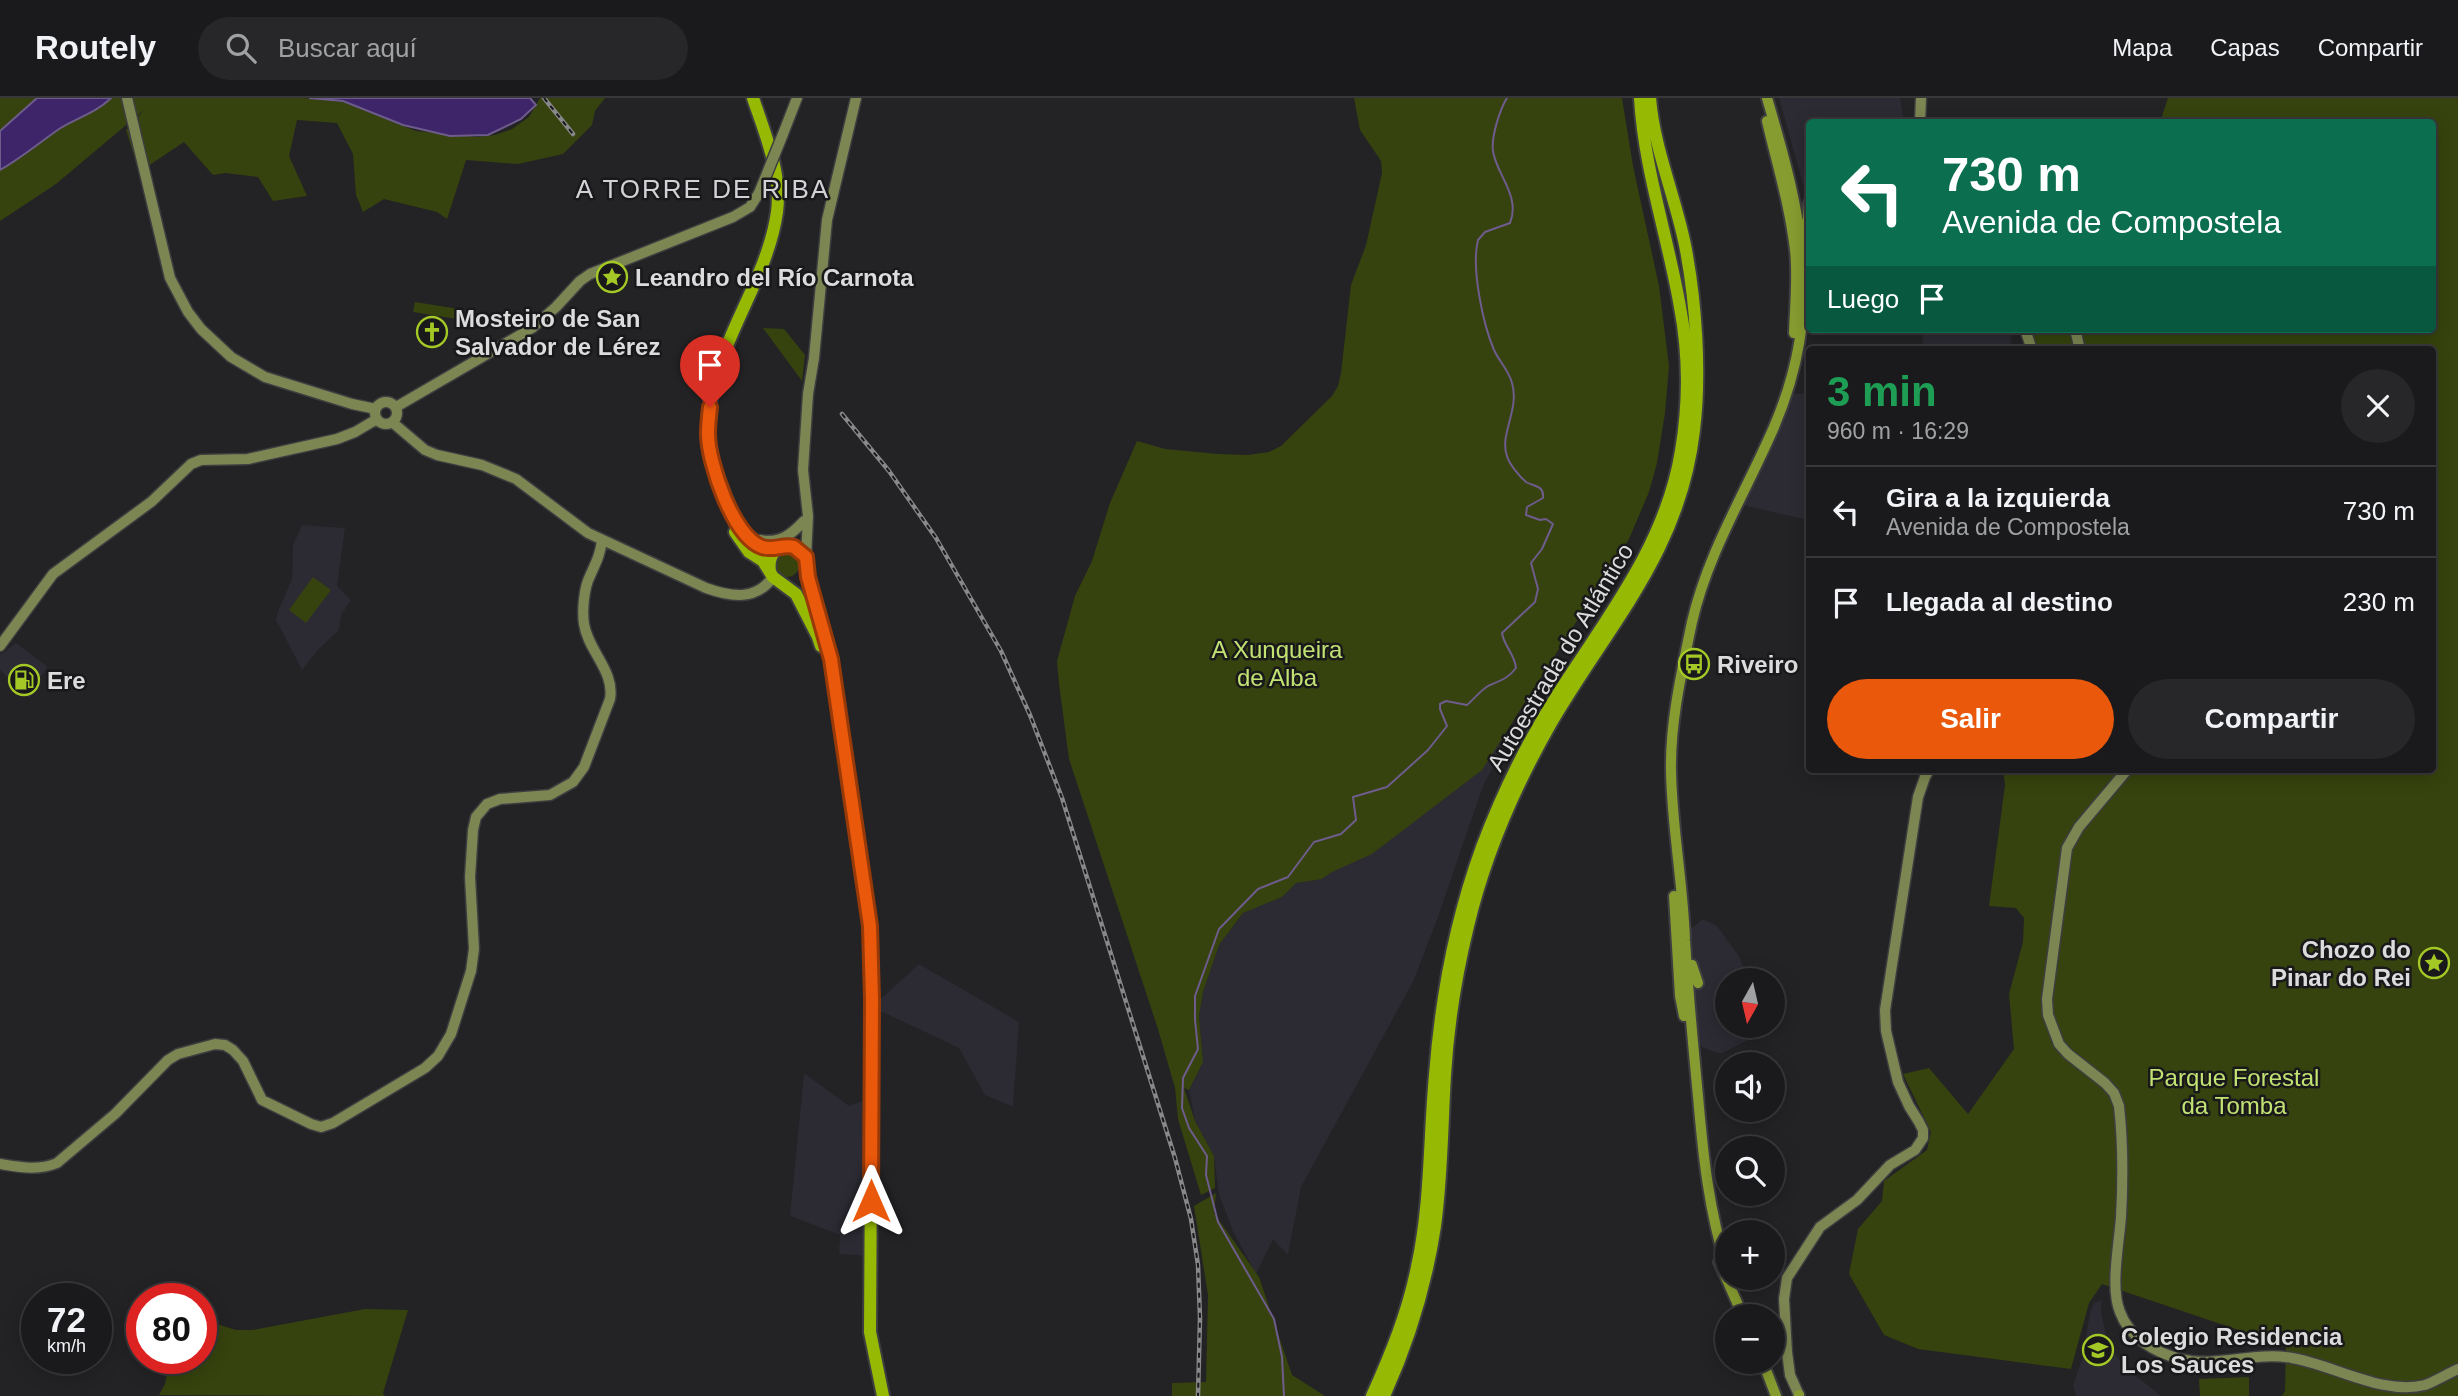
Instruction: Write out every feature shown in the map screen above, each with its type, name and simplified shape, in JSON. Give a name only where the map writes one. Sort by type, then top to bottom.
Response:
[{"type":"highway","points":[[753,98],[776,176],[777,211],[762,268],[722,359],[713,387],[708,436],[712,479],[718,500],[749,552],[763,561],[776,577],[796,594],[818,637],[835,695]]},
{"type":"highway","name":"Autoestrada do Atlántico","points":[[1372,1396],[1405,1314],[1418,1267],[1424,1228],[1434,1078],[1444,989],[1459,922],[1478,859],[1504,795],[1529,744],[1557,695],[1641,566],[1667,505],[1681,452],[1687,396],[1685,340],[1676,283],[1650,171],[1640,98]]},
{"type":"highway","name":"Autoestrada do Atlántico","points":[[1384,1396],[1411,1330],[1427,1272],[1438,1194],[1451,1013],[1469,922],[1481,881],[1529,764],[1552,722],[1632,600],[1661,547],[1678,504],[1689,458],[1696,400],[1696,336],[1685,247],[1660,151],[1650,98]]},
{"type":"highway","points":[[708,436],[718,478],[731,510],[745,533],[764,548],[800,550],[806,562],[831,659],[870,926],[870,1332],[883,1396]]},
{"type":"highway","points":[[776,577],[769,561],[782,547]]},
{"type":"highway","points":[[776,577],[800,580],[806,562]]},
{"type":"main road","points":[[1715,1226],[1709,1199],[1693,983],[1686,942],[1671,772],[1675,716],[1695,610],[1709,566],[1787,393],[1800,338],[1805,237],[1764,98]]},
{"type":"main road","points":[[1740,1304],[1721,1267],[1704,1203],[1681,996],[1666,761],[1671,710],[1697,586],[1711,548],[1763,440],[1782,394],[1790,364],[1797,278],[1791,226],[1764,98]]},
{"type":"main road","points":[[1796,304],[1801,290],[1799,238],[1805,237]]},
{"type":"main road","points":[[1805,274],[1806,270]]},
{"type":"main road","points":[[1676,918],[1682,961],[1689,965]]},
{"type":"main road","points":[[1685,1024],[1683,972],[1689,965]]},
{"type":"main road","points":[[1768,1374],[1776,1396]]},
{"type":"main road","points":[[1774,1374],[1782,1396]]},
{"type":"street","points":[[0,646],[53,574],[151,502],[191,464],[201,460],[248,459],[337,439],[355,432],[376,414],[384,402],[396,407],[397,417],[386,424],[376,414],[352,404],[265,377],[231,357],[201,329],[188,312],[170,278],[127,98]]},
{"type":"street","points":[[396,407],[532,328],[590,274],[733,217],[750,206],[759,193],[797,98]]},
{"type":"street","points":[[806,562],[803,470],[808,394],[827,220],[856,98]]},
{"type":"street","points":[[1920,119],[1921,98]]},
{"type":"street","points":[[392,422],[425,450],[482,465],[516,479],[577,526],[602,540],[724,594],[734,596],[755,593],[776,577]]},
{"type":"street","points":[[782,547],[798,537],[806,508]]},
{"type":"street","points":[[745,533],[770,542],[795,531],[804,520]]},
{"type":"street","points":[[0,1164],[29,1168],[57,1163],[109,1119],[168,1060],[178,1054],[215,1044],[229,1046],[238,1055],[258,1096],[265,1104],[321,1127],[333,1123],[415,1075],[438,1056],[455,1024],[473,961],[470,877],[476,817],[487,804],[500,799],[550,795],[573,782],[584,767],[610,699],[609,678],[584,623],[589,577],[598,561],[602,540]]},
{"type":"street","points":[[1799,1396],[1788,1363],[1784,1299],[1787,1278],[1820,1227],[1857,1200],[1890,1165],[1916,1150],[1923,1138],[1923,1130],[1898,1082],[1886,1031],[1885,1010],[1918,797],[1927,773]]},
{"type":"street","points":[[2124,773],[2079,827],[2067,848],[2047,999],[2051,1028],[2059,1044],[2105,1083],[2114,1093],[2119,1106],[2121,1213],[2116,1288],[2117,1303],[2126,1324],[2149,1346],[2180,1359],[2196,1361],[2291,1357],[2396,1390],[2424,1385],[2458,1369]]},
{"type":"shaded area","points":[[37,98],[111,98],[99,108],[59,129],[0,170],[0,131]]},
{"type":"shaded area","points":[[309,98],[530,98],[536,105],[521,119],[488,135],[450,136],[403,125],[343,101]]},
{"type":"shaded area","points":[[1779,98],[1900,98],[1904,119],[1806,119],[1806,195]]},
{"type":"shaded area","points":[[1922,333],[2010,333],[2012,346],[1923,346]]},
{"type":"shaded area","points":[[1787,393],[1806,394],[1806,519],[1737,504]]},
{"type":"shaded area","points":[[302,525],[345,528],[337,586],[351,600],[341,615],[339,630],[302,670],[276,620],[292,579],[293,545]]},
{"type":"shaded area","name":"Ere","points":[[16,643],[48,667],[30,690],[34,693],[29,698],[0,670],[0,655]]},
{"type":"shaded area","points":[[1509,737],[1483,786],[1413,982],[1301,1187],[1288,1255],[1273,1239],[1256,1274],[1233,1231],[1219,1195],[1214,1156],[1195,1121],[1189,1090],[1203,1062],[1199,1016],[1203,992],[1219,945],[1244,912],[1282,897],[1318,859],[1491,738]]},
{"type":"shaded area","points":[[1703,919],[1717,926],[1739,956],[1744,968],[1715,968],[1715,1038],[1753,1038],[1724,1052],[1702,1047],[1692,1032],[1685,933]]},
{"type":"shaded area","points":[[919,964],[1019,1022],[1013,1107],[985,1095],[959,1048],[872,1007]]},
{"type":"shaded area","points":[[804,1073],[849,1106],[872,1097],[870,1256],[839,1254],[840,1235],[790,1216]]},
{"type":"shaded area","name":"Colegio Residencia Los Sauces","points":[[2102,1300],[2101,1312],[2106,1335],[2115,1354],[2124,1366],[2161,1396],[2076,1396],[2073,1385],[2083,1357],[2090,1312],[2094,1303]]},
{"type":"green space","points":[[0,98],[303,98],[343,102],[416,131],[477,137],[512,129],[529,117],[540,98],[605,98],[595,111],[592,125],[563,154],[518,164],[466,160],[447,219],[437,212],[384,199],[363,212],[356,195],[353,154],[337,123],[297,120],[289,156],[307,196],[273,201],[258,177],[225,173],[213,175],[184,142],[139,172],[126,130],[144,110],[56,184],[0,221]]},
{"type":"green space","name":"A Xunqueira de Alba","points":[[1354,98],[1622,98],[1633,166],[1659,286],[1669,366],[1665,413],[1649,492],[1629,539],[1482,770],[1372,854],[1322,879],[1296,883],[1282,897],[1243,913],[1219,945],[1203,992],[1199,1016],[1203,1062],[1189,1090],[1184,1088],[1195,1121],[1214,1156],[1215,1188],[1201,1195],[1178,1119],[1175,1088],[1158,1029],[1069,759],[1057,661],[1075,596],[1092,561],[1110,503],[1137,441],[1165,449],[1218,454],[1248,455],[1269,452],[1281,446],[1332,396],[1338,386],[1351,285],[1366,245],[1382,173],[1381,161],[1360,130]]},
{"type":"green space","name":"Parque Forestal da Tomba","points":[[2168,98],[2458,98],[2458,1396],[2282,1396],[2285,1391],[2286,1346],[2102,1284],[2089,1303],[2071,1369],[1918,1349],[1884,1335],[1849,1274],[1858,1229],[1882,1201],[1884,1181],[1927,1150],[1931,1132],[1903,1074],[1929,1068],[1968,1114],[2014,1049],[2009,994],[2023,942],[2024,918],[2016,908],[1989,906],[2005,785],[2003,773],[2436,773],[2436,346],[2036,346],[2031,333],[2436,333],[2436,119],[2161,119]]},
{"type":"green space","points":[[415,302],[459,309],[457,319],[413,312]]},
{"type":"green space","points":[[763,328],[784,329],[805,355],[802,381]]},
{"type":"green space","points":[[787,553],[796,556],[799,565],[796,574],[787,577],[778,574],[775,565],[778,556]]},
{"type":"green space","points":[[313,577],[331,590],[306,623],[289,610]]},
{"type":"green space","points":[[1216,1193],[1214,1213],[1259,1277],[1292,1375],[1325,1396],[1172,1396],[1172,1383],[1206,1382],[1208,1295],[1194,1206]]},
{"type":"green space","points":[[365,1309],[408,1310],[383,1393],[385,1396],[159,1395],[167,1374],[217,1374],[217,1324],[236,1330],[252,1330]]},
{"type":"green space","points":[[2249,1377],[2249,1396],[2200,1396],[2199,1379]]},
{"type":"waterway","points":[[1284,1396],[1282,1357],[1274,1319],[1218,1222],[1206,1175],[1207,1156],[1189,1128],[1182,1108],[1183,1078],[1198,1049],[1195,996],[1219,929],[1258,889],[1288,877],[1314,842],[1341,834],[1356,820],[1353,797],[1387,787],[1428,750],[1447,726],[1440,704],[1446,701],[1467,705],[1485,688],[1507,677],[1516,668],[1502,633],[1535,602],[1538,589],[1531,563],[1542,549],[1553,524],[1546,519],[1540,520],[1526,515],[1527,507],[1543,498],[1542,491],[1526,482],[1507,456],[1505,448],[1514,393],[1511,379],[1490,339],[1477,280],[1478,240],[1485,232],[1510,223],[1513,213],[1510,194],[1493,151],[1493,138],[1507,98]]},
{"type":"railway","points":[[544,98],[573,134]]},
{"type":"railway","points":[[842,414],[889,471],[936,538],[1001,651],[1030,715],[1062,798],[1175,1158],[1191,1219],[1198,1265],[1198,1396]]},
{"type":"place","name":"Leandro del Río Carnota","points":[[612,277]]},
{"type":"place","name":"Mosteiro de San Salvador de Lérez","points":[[432,332]]},
{"type":"place","name":"Riveiro","points":[[1694,664]]},
{"type":"place","name":"Ere","points":[[24,680]]},
{"type":"place","name":"Chozo do Pinar do Rei","points":[[2434,963]]},
{"type":"place","name":"Colegio Residencia Los Sauces","points":[[2098,1350]]},
{"type":"district","name":"A TORRE DE RIBA","points":[[703,189]]},
{"type":"route","points":[[710,407],[708,436],[718,478],[731,510],[754,542],[764,548],[794,547],[806,557],[808,577],[831,659],[870,926],[871,1201]]}]
